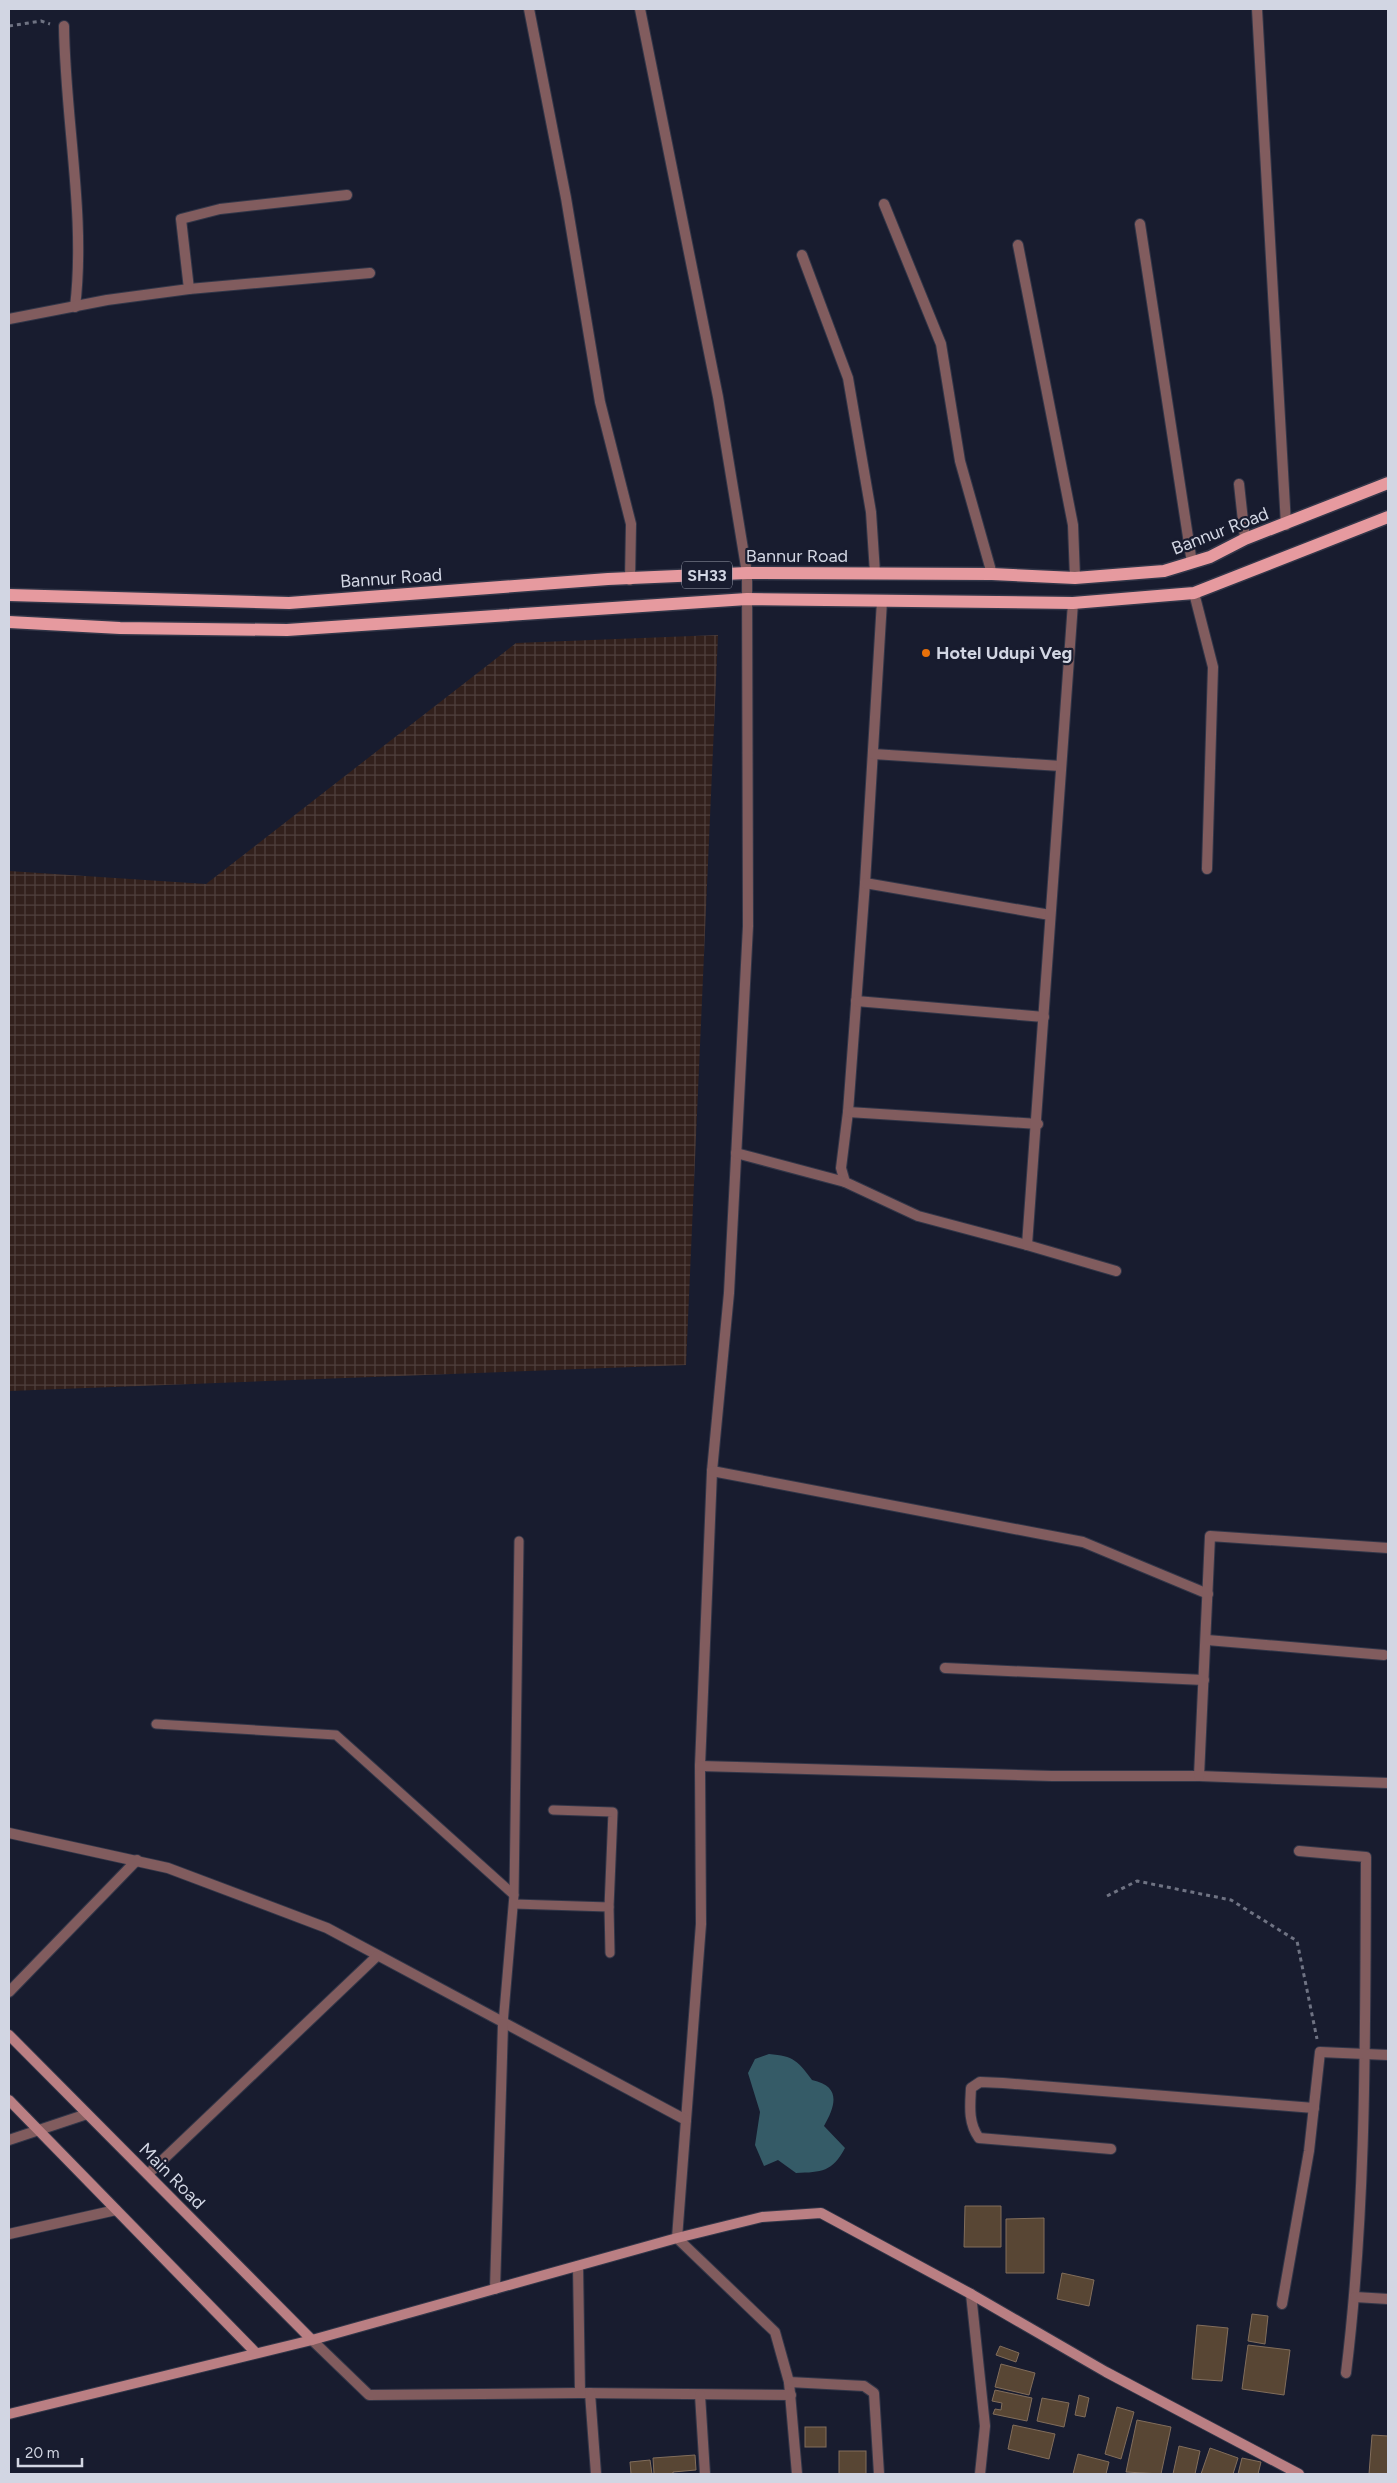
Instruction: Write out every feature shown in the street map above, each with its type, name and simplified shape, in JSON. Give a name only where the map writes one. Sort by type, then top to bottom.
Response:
[{"type":"main road","name":"Bannur Road","points":[[9,595],[289,603],[747,573],[992,574],[1075,578],[1164,571],[1210,557],[1245,539],[1286,525],[1388,483]]},
{"type":"main road","points":[[9,622],[120,628],[287,630],[747,599],[1073,603],[1194,593],[1388,517]]},
{"type":"street","points":[[529,9],[566,198],[600,402],[631,524],[630,580]]},
{"type":"street","points":[[640,9],[718,397],[747,573],[748,926],[729,1293],[712,1470],[700,1766],[701,1924],[677,2238]]},
{"type":"street","points":[[1257,9],[1286,525]]},
{"type":"street","points":[[64,26],[65,81],[76,200],[78,264],[75,307]]},
{"type":"street","points":[[189,289],[181,219],[220,209],[347,195]]},
{"type":"street","points":[[884,204],[941,344],[960,461],[992,574]]},
{"type":"street","points":[[1140,224],[1192,563]]},
{"type":"street","points":[[1018,245],[1073,525],[1075,578]]},
{"type":"street","points":[[802,255],[848,378],[871,512],[874,574]]},
{"type":"street","points":[[9,319],[107,300],[189,289],[370,273]]},
{"type":"street","points":[[1239,484],[1245,539]]},
{"type":"street","points":[[1194,593],[1214,667],[1207,869]]},
{"type":"street","points":[[846,1182],[841,1168],[848,1112],[865,883],[882,601]]},
{"type":"street","points":[[1027,1245],[1038,1124],[1050,915],[1073,603]]},
{"type":"street","points":[[873,754],[1061,766]]},
{"type":"street","points":[[865,883],[1050,915]]},
{"type":"street","points":[[856,1001],[1044,1016]]},
{"type":"street","points":[[848,1112],[1038,1124]]},
{"type":"street","points":[[736,1153],[846,1182],[918,1216],[1116,1271]]},
{"type":"street","points":[[712,1470],[1083,1542],[1208,1594]]},
{"type":"street","points":[[1199,1776],[1207,1640],[1210,1536],[1388,1548]]},
{"type":"street","points":[[1207,1640],[1384,1655]]},
{"type":"street","points":[[945,1668],[1204,1680]]},
{"type":"street","points":[[700,1766],[1052,1776],[1199,1776],[1388,1783]]},
{"type":"street","points":[[9,1833],[168,1868],[326,1928],[686,2120]]},
{"type":"street","points":[[1299,1851],[1366,1857],[1365,2054],[1356,2297],[1346,2373]]},
{"type":"street","points":[[9,1992],[137,1860]]},
{"type":"street","points":[[148,2174],[377,1956]]},
{"type":"street","points":[[495,2288],[503,2024]]},
{"type":"street","name":"Main Road","points":[[9,2035],[312,2340]]},
{"type":"street","points":[[1282,2304],[1314,2108],[1320,2052],[1388,2055]]},
{"type":"street","points":[[1111,2149],[979,2138],[973,2130],[971,2120],[971,2088],[980,2082],[1003,2083],[1314,2108]]},
{"type":"street","points":[[9,2100],[256,2353]]},
{"type":"street","points":[[9,2140],[87,2114]]},
{"type":"street","points":[[9,2234],[116,2210]]},
{"type":"street","points":[[9,2414],[312,2340],[677,2238],[762,2217],[821,2213],[971,2294],[1106,2372],[1299,2474]]},
{"type":"street","points":[[677,2238],[775,2332],[789,2382],[797,2474]]},
{"type":"street","points":[[578,2266],[585,2392],[596,2474]]},
{"type":"street","points":[[971,2294],[985,2426],[980,2474]]},
{"type":"street","points":[[1356,2297],[1388,2299]]},
{"type":"street","points":[[312,2340],[369,2395],[585,2392],[791,2395]]},
{"type":"street","points":[[789,2382],[864,2386],[874,2393],[879,2474]]},
{"type":"street","points":[[700,2395],[705,2474]]},
{"type":"lane","points":[[503,2024],[514,1899],[519,1541]]},
{"type":"lane","points":[[156,1724],[336,1736],[514,1899],[609,1907]]},
{"type":"lane","points":[[553,1810],[613,1812],[609,1907],[610,1953]]},
{"type":"path","points":[[9,26],[41,21],[64,26]]},
{"type":"path","points":[[1107,1896],[1137,1881],[1231,1900],[1297,1941],[1320,2052]]},
{"type":"shaded area","points":[[718,635],[686,1365],[9,1391],[9,871],[206,884],[516,643]]},
{"type":"water","points":[[769,2054],[784,2056],[795,2061],[812,2080],[828,2087],[832,2092],[833,2104],[824,2126],[845,2148],[831,2166],[820,2171],[796,2173],[778,2160],[764,2166],[755,2145],[760,2112],[748,2073],[755,2059]]},
{"type":"building","points":[[965,2206],[1001,2206],[1001,2247],[964,2247]]},
{"type":"building","points":[[1044,2218],[1044,2273],[1006,2273],[1006,2219]]},
{"type":"building","points":[[1062,2273],[1094,2280],[1089,2306],[1057,2299]]},
{"type":"building","points":[[1252,2314],[1268,2316],[1265,2344],[1248,2341]]},
{"type":"building","points":[[1197,2325],[1228,2328],[1222,2381],[1192,2379]]},
{"type":"building","points":[[1248,2345],[1290,2350],[1284,2395],[1242,2389]]},
{"type":"building","points":[[1000,2346],[1019,2353],[1016,2362],[996,2355]]},
{"type":"building","points":[[1001,2364],[1035,2373],[1029,2395],[995,2387]]},
{"type":"building","points":[[995,2390],[1032,2398],[1027,2421],[993,2414],[995,2409],[1001,2410],[1002,2403],[992,2401]]},
{"type":"building","points":[[1079,2395],[1089,2398],[1085,2417],[1075,2415]]},
{"type":"building","points":[[1042,2398],[1069,2403],[1064,2427],[1037,2421]]},
{"type":"building","points":[[1117,2407],[1134,2412],[1121,2459],[1105,2454]]},
{"type":"building","points":[[1137,2420],[1171,2427],[1161,2474],[1126,2472]]},
{"type":"building","points":[[1013,2425],[1055,2434],[1049,2459],[1008,2449]]},
{"type":"building","points":[[805,2427],[826,2427],[826,2447],[805,2447]]},
{"type":"building","points":[[1372,2435],[1388,2436],[1388,2474],[1369,2474]]},
{"type":"building","points":[[1179,2446],[1200,2451],[1195,2474],[1173,2474]]},
{"type":"building","points":[[1210,2448],[1238,2458],[1233,2474],[1201,2474]]},
{"type":"building","points":[[839,2451],[866,2451],[866,2474],[839,2474]]},
{"type":"building","points":[[1078,2454],[1109,2462],[1106,2474],[1073,2474]]},
{"type":"building","points":[[695,2455],[696,2470],[673,2472],[673,2474],[654,2474],[653,2458]]},
{"type":"building","points":[[1242,2458],[1261,2462],[1258,2474],[1238,2474]]},
{"type":"building","points":[[650,2460],[652,2474],[631,2474],[630,2462]]},
{"type":"place","name":"Hotel Udupi Veg","points":[[926,653]]}]
